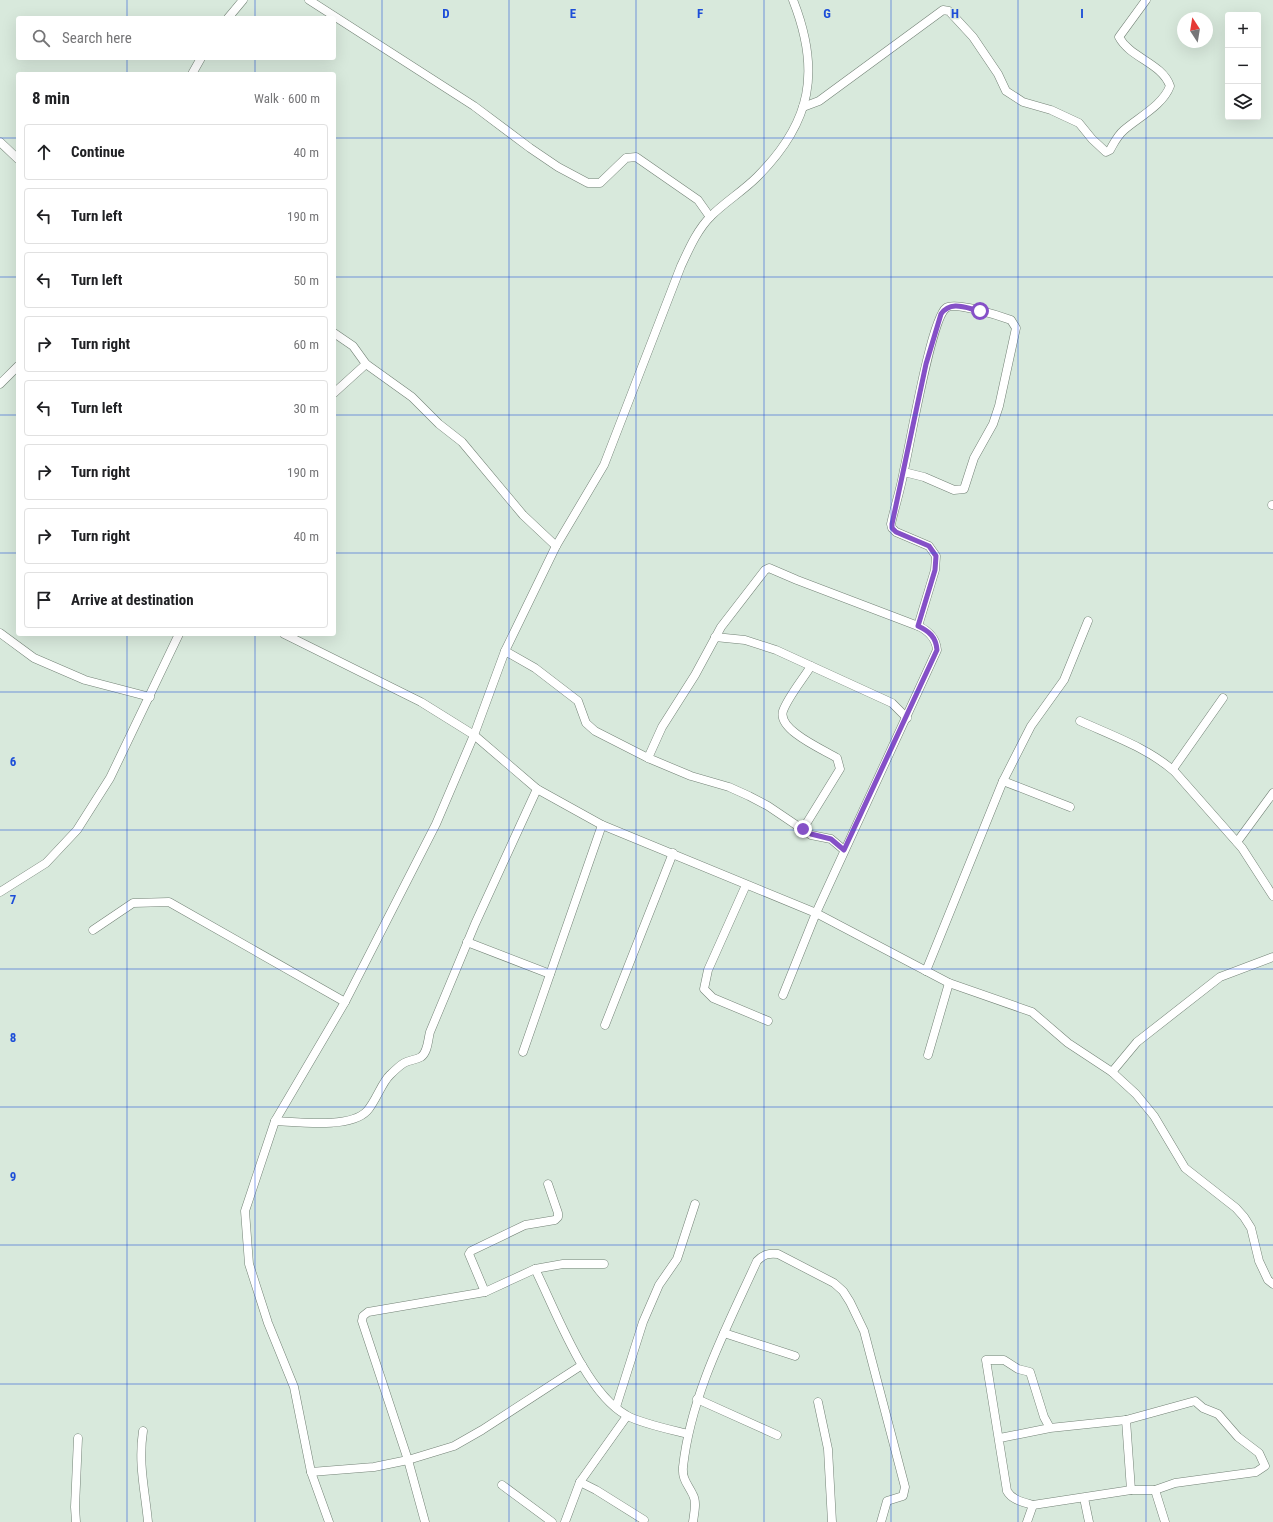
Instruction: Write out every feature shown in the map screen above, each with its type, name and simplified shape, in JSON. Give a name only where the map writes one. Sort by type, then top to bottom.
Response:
[{"type":"street","points":[[230,16],[243,0]]},
{"type":"street","points":[[309,0],[334,16]]},
{"type":"street","points":[[329,1522],[311,1472],[294,1388],[268,1323],[250,1264],[245,1211],[275,1120],[345,1002],[436,824],[474,735],[506,651],[556,546],[604,465],[681,266],[693,241],[710,217],[756,178],[777,156],[793,131],[803,107],[809,77],[807,45],[803,26],[793,0]]},
{"type":"street","points":[[803,107],[819,101],[943,10],[949,11],[974,37],[998,74],[1006,91],[1023,102],[1051,110],[1079,123],[1092,139],[1106,152],[1110,150],[1124,130],[1160,101],[1170,86],[1168,80],[1155,67],[1127,48],[1119,37],[1146,0]]},
{"type":"street","points":[[336,17],[474,106],[558,167],[588,183],[595,184],[604,180],[626,158],[636,157],[698,200],[710,217]]},
{"type":"street","points":[[193,72],[200,60]]},
{"type":"street","points":[[0,142],[16,157]]},
{"type":"street","points":[[904,472],[924,477],[954,490],[964,489],[974,458],[993,424],[999,406],[1016,328],[1011,320],[980,311],[951,306],[946,308],[941,314],[926,364],[892,524],[892,528],[896,532],[929,546],[936,556],[935,570],[918,626]]},
{"type":"street","points":[[336,334],[353,346],[366,364],[412,397],[439,424],[462,442],[523,515],[556,546]]},
{"type":"street","points":[[336,391],[366,364]]},
{"type":"street","points":[[0,384],[16,368]]},
{"type":"street","points":[[648,758],[662,727],[695,675],[715,637],[731,612],[765,570],[769,568],[918,626],[926,630],[936,643],[937,650],[907,718],[844,850],[816,913],[783,995]]},
{"type":"street","points":[[926,971],[1003,781],[1031,726],[1064,680],[1088,621]]},
{"type":"street","points":[[0,633],[34,658],[85,680],[150,697]]},
{"type":"street","points":[[0,892],[46,863],[77,830],[110,778],[178,636]]},
{"type":"street","points":[[288,636],[421,702],[474,735],[538,789],[602,825],[816,913],[949,982],[1032,1012],[1068,1043],[1112,1072],[1136,1094],[1154,1116],[1185,1168],[1236,1208],[1244,1217],[1251,1228],[1258,1261],[1268,1280],[1273,1284]]},
{"type":"street","points":[[715,637],[745,640],[776,650],[892,703],[907,718]]},
{"type":"street","points":[[506,651],[535,668],[578,701],[586,722],[595,731],[648,758],[691,776],[729,787],[743,793],[768,806],[811,834],[831,839],[844,850]]},
{"type":"street","points":[[803,829],[840,769],[837,758],[801,737],[787,727],[783,721],[783,711],[811,666]]},
{"type":"street","points":[[1173,770],[1223,698]]},
{"type":"street","points":[[1080,721],[1137,746],[1173,770],[1237,842],[1273,896]]},
{"type":"street","points":[[1003,781],[1070,807]]},
{"type":"street","points":[[275,1120],[311,1123],[337,1122],[366,1112],[377,1098],[387,1077],[404,1063],[422,1056],[426,1049],[430,1032],[467,942],[538,789]]},
{"type":"street","points":[[1237,842],[1273,793]]},
{"type":"street","points":[[523,1052],[602,825]]},
{"type":"street","points":[[606,1025],[673,854]]},
{"type":"street","points":[[746,885],[708,970],[704,989],[713,998],[768,1021]]},
{"type":"street","points":[[93,930],[133,903],[169,902],[345,1002]]},
{"type":"street","points":[[467,942],[550,974]]},
{"type":"street","points":[[1112,1072],[1137,1042],[1220,977],[1273,957]]},
{"type":"street","points":[[928,1054],[949,982]]},
{"type":"street","points":[[485,1292],[469,1254],[471,1251],[525,1225],[555,1220],[558,1217],[558,1213],[548,1184]]},
{"type":"street","points":[[616,1407],[643,1322],[659,1285],[677,1259],[695,1204]]},
{"type":"street","points":[[693,1522],[695,1510],[694,1496],[683,1477],[688,1434],[697,1399],[724,1333],[757,1261],[763,1255],[770,1253],[778,1254],[834,1282],[843,1291],[864,1331],[905,1487],[903,1496],[887,1502],[881,1522]]},
{"type":"street","points":[[425,1522],[408,1460],[362,1320],[363,1316],[368,1312],[485,1292],[535,1269],[563,1264],[604,1264]]},
{"type":"street","points":[[535,1269],[582,1365],[603,1397],[627,1416],[688,1434]]},
{"type":"street","points":[[724,1333],[795,1356]]},
{"type":"street","points":[[1000,1438],[1050,1428],[1126,1420],[1195,1401],[1203,1408],[1218,1414],[1238,1438],[1259,1454],[1265,1466],[1261,1471],[1175,1483],[1155,1490],[1131,1490],[1033,1505],[1013,1498],[1007,1491],[1000,1438],[986,1360],[1004,1360],[1018,1369],[1030,1372],[1044,1417],[1050,1428]]},
{"type":"street","points":[[311,1472],[374,1467],[408,1460],[454,1446],[482,1430],[582,1365]]},
{"type":"street","points":[[697,1399],[777,1435]]},
{"type":"street","points":[[818,1402],[828,1449],[832,1522]]},
{"type":"street","points":[[565,1522],[580,1482],[627,1416]]},
{"type":"street","points":[[1126,1420],[1131,1490]]},
{"type":"street","points":[[143,1431],[140,1451],[141,1475],[148,1522]]},
{"type":"street","points":[[76,1522],[75,1507],[78,1438]]},
{"type":"street","points":[[580,1482],[596,1490],[644,1520]]},
{"type":"street","points":[[502,1485],[552,1522]]},
{"type":"street","points":[[1155,1490],[1165,1522]]},
{"type":"street","points":[[1084,1498],[1089,1522]]},
{"type":"street","points":[[1026,1522],[1033,1505]]},
{"type":"route","points":[[803,829],[811,834],[831,839],[844,850],[907,718],[937,650],[936,643],[932,636],[926,630],[918,626],[935,570],[936,556],[929,546],[896,532],[892,528],[892,524],[926,364],[941,314],[946,308],[951,306],[980,311]]}]
